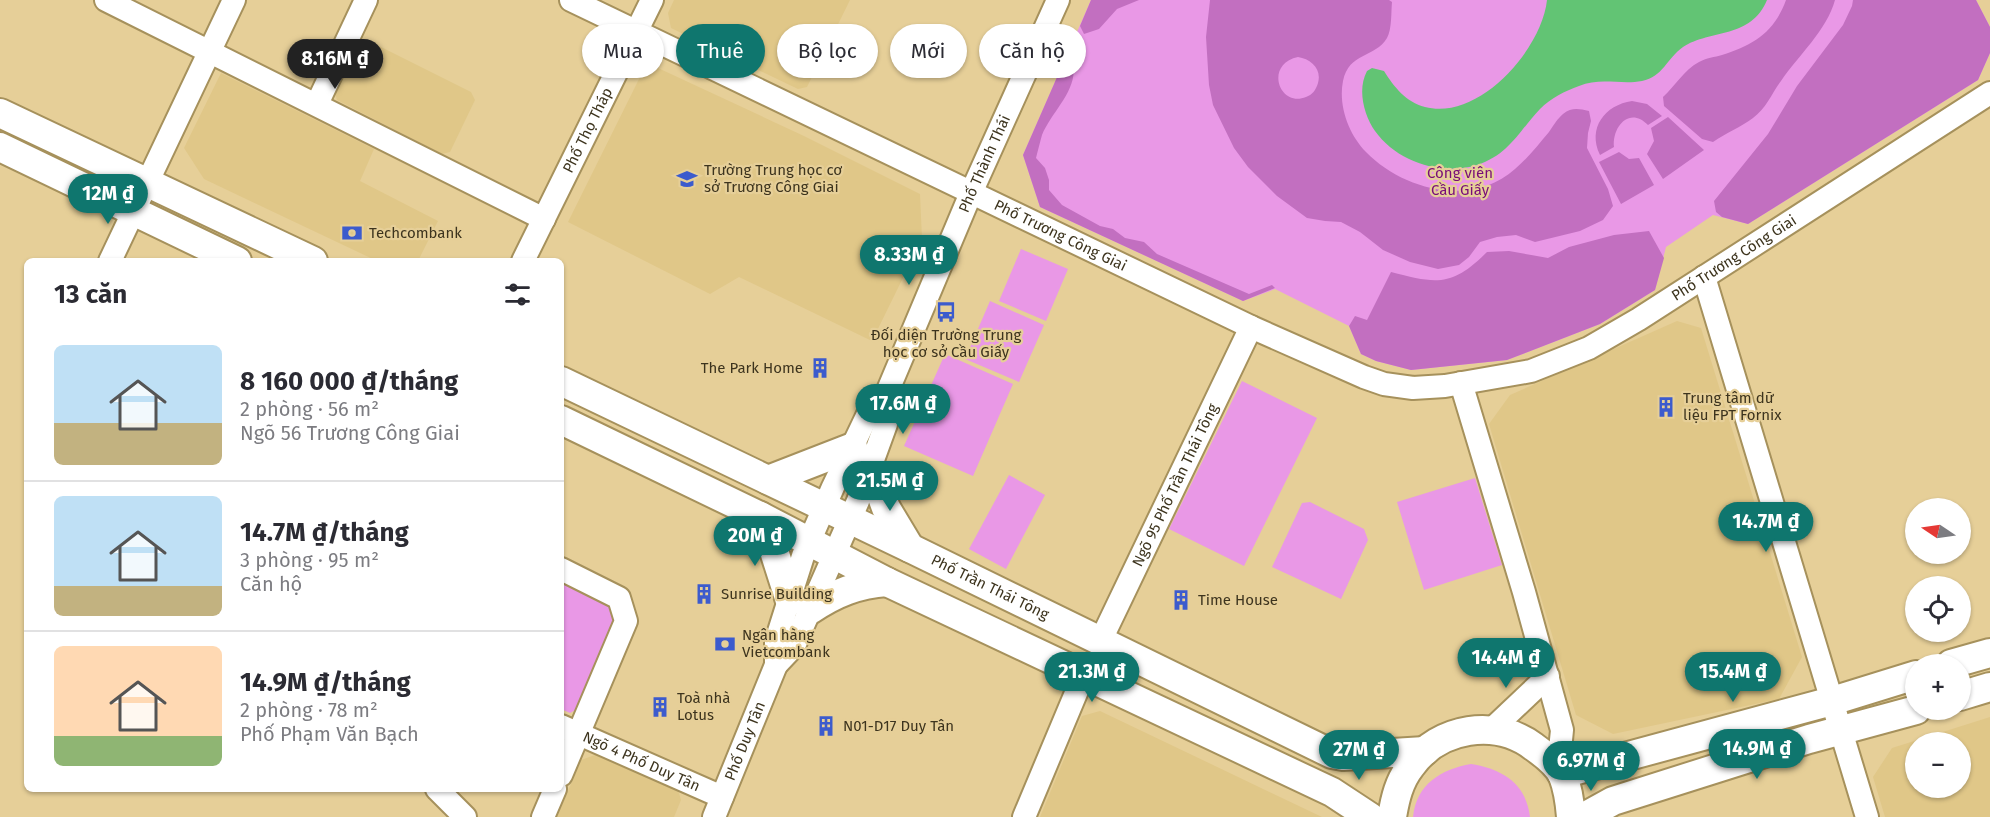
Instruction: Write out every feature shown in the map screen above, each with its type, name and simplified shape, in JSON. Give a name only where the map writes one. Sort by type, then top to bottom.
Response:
[{"type":"main road","points":[[0,113],[307,258]]},
{"type":"main road","points":[[0,147],[231,258]]},
{"type":"main road","name":"Phố Trần Thái Tông","points":[[564,382],[824,506],[1332,754],[1343,756],[1425,751]]},
{"type":"main road","points":[[564,421],[760,516],[887,582],[1332,792],[1370,817]]},
{"type":"main road","points":[[768,480],[862,456],[886,508],[910,548]]},
{"type":"main road","points":[[760,516],[800,605],[855,586],[887,582]]},
{"type":"main road","points":[[1971,658],[1990,653]]},
{"type":"main road","points":[[1560,772],[1602,764],[1832,701],[1905,678]]},
{"type":"main road","points":[[1971,693],[1990,687]]},
{"type":"main road","points":[[1584,817],[1613,801],[1809,739],[1905,713]]},
{"type":"main road","points":[[1392,817],[1400,783],[1411,765],[1425,751],[1439,740],[1456,734],[1473,730],[1491,730],[1512,734],[1527,742],[1543,754],[1560,772],[1571,817]]},
{"type":"main road","points":[[1332,792],[1343,756]]},
{"type":"main road","points":[[1602,764],[1613,801]]},
{"type":"street","points":[[106,0],[544,219]]},
{"type":"street","points":[[111,258],[234,0]]},
{"type":"street","points":[[317,104],[366,0]]},
{"type":"street","name":"Phố Trương Công Giai","points":[[571,0],[622,24]]},
{"type":"street","name":"Phố Thọ Tháp","points":[[640,24],[652,0]]},
{"type":"street","name":"Phố Thành Thái","points":[[835,556],[850,519],[868,414],[886,395],[971,193],[1058,0]]},
{"type":"street","name":"Phố Trương Công Giai","points":[[664,44],[1251,327],[1355,374],[1384,384],[1413,388],[1461,383],[1531,371],[1590,348],[1639,320],[1990,93]]},
{"type":"street","name":"Phố Thọ Tháp","points":[[525,258],[614,78]]},
{"type":"street","points":[[1704,277],[1867,817]]},
{"type":"street","name":"Ngõ 95 Phố Trần Thái Tông","points":[[1100,642],[1251,327]]},
{"type":"street","points":[[1461,383],[1562,730],[1560,772]]},
{"type":"street","name":"Phố Thành Thái","points":[[809,542],[824,506],[862,456]]},
{"type":"street","name":"Phố Duy Tân","points":[[800,605],[803,556],[809,542]]},
{"type":"street","name":"Phố Duy Tân","points":[[718,807],[776,664],[776,640],[835,556]]},
{"type":"street","points":[[564,570],[619,598],[626,621],[569,730],[564,758]]},
{"type":"street","points":[[1024,817],[1084,674]]},
{"type":"street","points":[[1491,730],[1548,676]]},
{"type":"street","name":"Ngõ 4 Phố Duy Tân","points":[[569,730],[718,807]]},
{"type":"street","points":[[440,792],[465,817]]},
{"type":"street","points":[[543,817],[554,792]]},
{"type":"shaded area","points":[[674,0],[850,0],[838,24],[777,24],[777,78],[811,78],[807,87],[798,89],[765,73],[765,24],[676,24],[676,30],[671,28],[668,13]]},
{"type":"shaded area","points":[[1091,0],[1139,0],[1117,9],[1099,29],[1086,33],[1086,24],[1081,24]]},
{"type":"shaded area","points":[[1210,0],[1389,0],[1392,2],[1390,30],[1387,38],[1376,49],[1356,60],[1346,72],[1343,81],[1342,100],[1346,120],[1366,152],[1381,165],[1418,184],[1459,191],[1479,188],[1498,181],[1515,169],[1563,114],[1573,109],[1589,111],[1591,121],[1587,148],[1608,189],[1613,206],[1603,220],[1580,231],[1535,242],[1516,235],[1480,242],[1469,257],[1459,265],[1438,269],[1410,262],[1383,250],[1360,232],[1341,222],[1307,218],[1277,196],[1248,167],[1234,148],[1213,105],[1209,85],[1206,37]],"holes":[[[1298,57],[1303,58],[1317,69],[1319,78],[1312,94],[1297,99],[1283,91],[1278,76],[1287,61]]]},
{"type":"shaded area","points":[[1547,0],[1767,0],[1751,21],[1741,27],[1694,41],[1683,47],[1655,76],[1649,79],[1634,82],[1587,83],[1558,95],[1540,109],[1505,149],[1488,161],[1477,165],[1449,169],[1421,164],[1395,151],[1375,131],[1363,102],[1362,86],[1367,71],[1372,68],[1384,71],[1401,93],[1418,105],[1446,108],[1466,103],[1486,92],[1520,59],[1543,19]]},
{"type":"shaded area","points":[[1786,0],[1835,0],[1826,22],[1762,110],[1713,142],[1702,139],[1664,106],[1663,97],[1694,65],[1743,47],[1761,36],[1775,21]]},
{"type":"shaded area","points":[[1853,0],[1976,0],[1990,27],[1990,53],[1978,80],[1748,224],[1722,217],[1716,212],[1714,201],[1768,134],[1797,86],[1843,25]]},
{"type":"shaded area","points":[[367,40],[471,92],[475,100],[450,152],[442,154],[337,100],[335,93],[360,41]]},
{"type":"shaded area","points":[[664,71],[804,136],[920,194],[922,239],[872,341],[739,277],[710,294],[568,222],[640,78],[664,78]]},
{"type":"shaded area","points":[[221,73],[374,149],[360,181],[438,221],[420,258],[371,258],[204,179],[184,148]]},
{"type":"shaded area","points":[[1057,78],[1073,78],[1066,95],[1042,135],[1036,158],[1045,168],[1049,190],[1062,205],[1100,226],[1113,229],[1125,238],[1144,242],[1157,254],[1249,294],[1272,285],[1275,288],[1243,301],[1040,207],[1023,155]]},
{"type":"shaded area","points":[[1632,101],[1647,104],[1662,116],[1648,125],[1635,117],[1624,121],[1616,132],[1614,147],[1600,155],[1596,136],[1601,119],[1614,107]]},
{"type":"shaded area","points":[[1668,117],[1704,150],[1663,179],[1647,154],[1654,141],[1651,128]]},
{"type":"shaded area","points":[[1619,152],[1629,159],[1639,158],[1654,185],[1621,204],[1599,162]]},
{"type":"shaded area","points":[[1649,231],[1664,258],[1655,290],[1600,324],[1507,360],[1411,370],[1376,361],[1361,354],[1349,326],[1355,316],[1367,320],[1391,272],[1420,279],[1443,280],[1464,272],[1487,252],[1509,251],[1548,258],[1569,247],[1614,235]]},
{"type":"shaded area","points":[[1677,321],[1701,328],[1802,657],[1779,699],[1613,734],[1576,715],[1489,424],[1510,395]]},
{"type":"shaded area","points":[[1100,711],[1322,817],[1040,817],[1082,716]]},
{"type":"shaded area","points":[[1990,717],[1990,817],[1885,817],[1873,777],[1892,748],[1905,744],[1905,798],[1971,798],[1971,732],[1943,732]]},
{"type":"shaded area","points":[[595,755],[678,790],[681,800],[674,817],[557,817],[581,760]]},
{"type":"green space","name":"Công viên Cầu Giấy","points":[[1091,0],[1976,0],[1990,27],[1990,53],[1978,80],[1748,224],[1713,215],[1666,247],[1655,290],[1600,324],[1507,360],[1411,370],[1376,361],[1361,354],[1349,326],[1275,289],[1243,301],[1040,207],[1023,155],[1057,78],[1086,78],[1086,24],[1080,24]]},
{"type":"green space","points":[[1021,249],[1068,269],[1046,321],[999,301]]},
{"type":"green space","points":[[990,301],[1044,325],[1019,382],[965,359]]},
{"type":"green space","points":[[945,354],[1013,384],[973,476],[904,446]]},
{"type":"green space","points":[[1242,381],[1317,418],[1244,566],[1169,529]]},
{"type":"green space","points":[[1009,475],[1045,495],[1006,569],[969,549]]},
{"type":"green space","points":[[1475,478],[1502,565],[1424,590],[1397,502]]},
{"type":"green space","points":[[1310,502],[1364,529],[1368,540],[1341,599],[1272,567],[1302,503]]},
{"type":"green space","points":[[564,581],[607,601],[617,623],[577,709],[570,713],[564,710]]},
{"type":"green space","points":[[1471,764],[1493,770],[1511,780],[1523,795],[1530,817],[1413,817],[1419,796],[1432,780],[1450,770]]},
{"type":"place","name":"Trường Trung học cơ sở Trương Công Giai","points":[[687,179]]},
{"type":"place","name":"Techcombank","points":[[352,233]]},
{"type":"place","name":"Đối diện Trường Trung học cơ sở Cầu Giấy","points":[[946,312]]},
{"type":"place","name":"The Park Home","points":[[820,368]]},
{"type":"place","name":"Trung tâm dữ liệu FPT Fornix","points":[[1666,407]]},
{"type":"place","name":"Sunrise Building","points":[[704,594]]},
{"type":"place","name":"Time House","points":[[1181,600]]},
{"type":"place","name":"Ngân hàng Vietcombank","points":[[725,644]]},
{"type":"place","name":"Toà nhà Lotus","points":[[660,707]]},
{"type":"place","name":"N01-D17 Duy Tân","points":[[826,726]]}]
